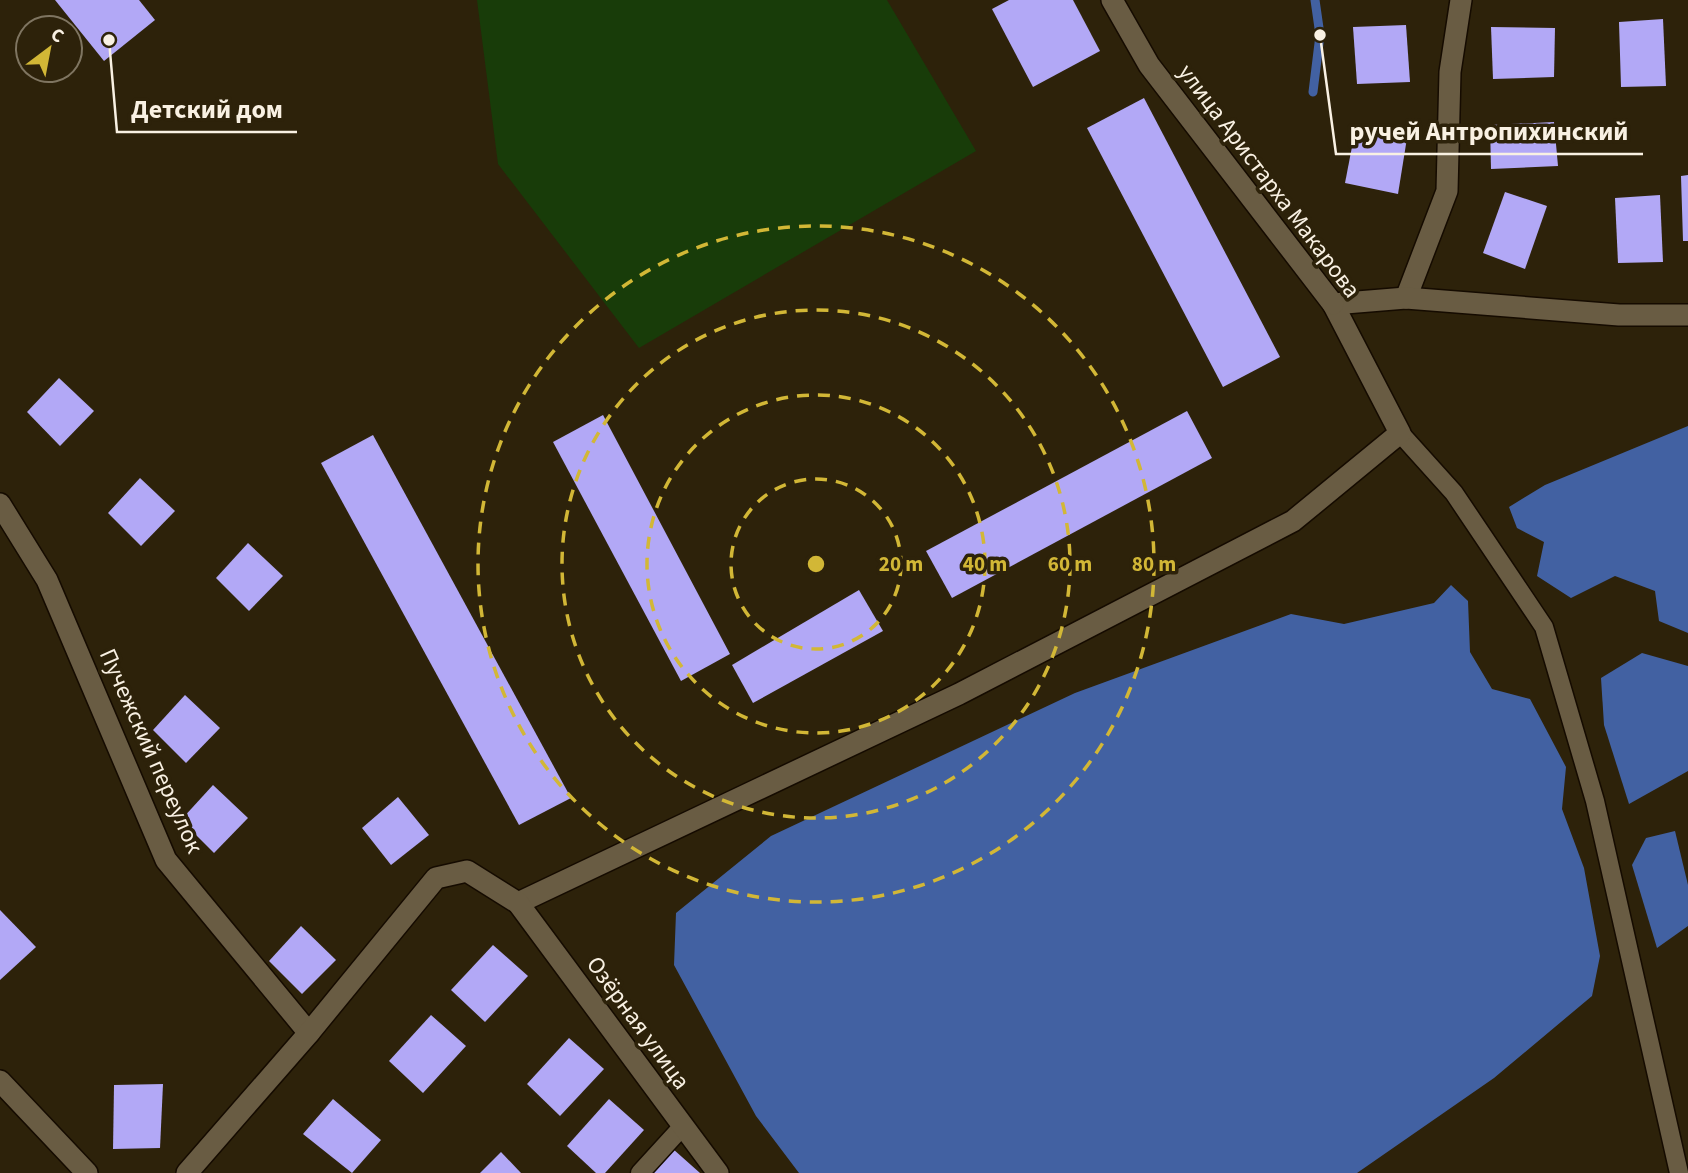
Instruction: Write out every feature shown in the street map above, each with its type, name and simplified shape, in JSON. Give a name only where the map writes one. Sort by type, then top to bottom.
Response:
[{"type":"street","name":"улица Аристарха Макарова","points":[[1112,0],[1149,65],[1333,304],[1401,433]]},
{"type":"street","points":[[1406,298],[1447,191],[1450,72],[1461,0]]},
{"type":"street","points":[[1333,304],[1406,298],[1619,315],[1688,315]]},
{"type":"street","points":[[187,1173],[309,1033],[436,878],[467,871],[518,903],[958,694],[1293,521],[1401,433]]},
{"type":"street","name":"Пучежский переулок","points":[[0,504],[47,580],[166,860],[309,1033]]},
{"type":"street","name":"Озёрная улица","points":[[518,903],[718,1173]]},
{"type":"street","points":[[0,1081],[87,1173]]},
{"type":"lane","points":[[1401,433],[1454,492],[1544,627],[1595,801],[1679,1173]]},
{"type":"lane","points":[[640,1173],[682,1127]]},
{"type":"green space","points":[[477,0],[887,0],[976,151],[639,348],[498,164]]},
{"type":"water","points":[[1688,426],[1688,633],[1659,621],[1655,591],[1615,576],[1571,598],[1537,576],[1544,542],[1517,528],[1509,507],[1545,485]]},
{"type":"water","points":[[1451,585],[1468,601],[1470,652],[1492,689],[1530,699],[1566,767],[1562,809],[1584,868],[1600,956],[1592,996],[1494,1078],[1357,1173],[799,1173],[756,1116],[674,965],[676,913],[771,836],[1075,693],[1291,614],[1344,624],[1434,603]]},
{"type":"water","points":[[1642,653],[1688,666],[1688,771],[1629,804],[1604,725],[1601,678]]},
{"type":"water","points":[[1675,831],[1688,885],[1688,926],[1657,948],[1632,865],[1646,838]]},
{"type":"building","points":[[55,0],[139,0],[155,20],[104,61],[84,36],[84,14],[66,14]]},
{"type":"building","points":[[1009,0],[1073,0],[1100,51],[1033,87],[992,9]]},
{"type":"building","points":[[1663,19],[1666,86],[1621,87],[1619,22]]},
{"type":"building","points":[[1406,25],[1410,82],[1357,84],[1353,27]]},
{"type":"building","points":[[1491,27],[1555,28],[1554,77],[1493,79]]},
{"type":"building","points":[[1144,98],[1280,357],[1223,387],[1087,128]]},
{"type":"building","points":[[1554,122],[1558,166],[1491,169],[1490,125]]},
{"type":"building","points":[[1356,126],[1407,138],[1398,194],[1345,183]]},
{"type":"building","points":[[1688,175],[1688,241],[1683,241],[1681,176]]},
{"type":"building","points":[[1505,192],[1547,206],[1525,269],[1483,253]]},
{"type":"building","points":[[1660,195],[1663,262],[1618,263],[1615,198]]},
{"type":"building","points":[[59,378],[94,411],[60,446],[27,412]]},
{"type":"building","points":[[1187,411],[1212,458],[952,598],[926,551]]},
{"type":"building","points":[[603,415],[730,654],[681,681],[553,442]]},
{"type":"building","points":[[373,435],[571,798],[519,825],[321,463]]},
{"type":"building","points":[[140,478],[175,511],[141,546],[108,513]]},
{"type":"building","points":[[248,543],[283,576],[249,611],[216,578]]},
{"type":"building","points":[[859,590],[883,631],[753,703],[732,665]]},
{"type":"building","points":[[185,695],[220,728],[186,763],[153,730]]},
{"type":"building","points":[[213,785],[248,818],[214,853],[181,820]]},
{"type":"building","points":[[398,797],[429,835],[391,865],[362,828]]},
{"type":"building","points":[[0,910],[36,947],[0,980]]},
{"type":"building","points":[[301,926],[336,960],[302,994],[269,961]]},
{"type":"building","points":[[493,945],[528,976],[485,1022],[451,990]]},
{"type":"building","points":[[431,1015],[466,1046],[423,1093],[389,1061]]},
{"type":"building","points":[[569,1038],[604,1069],[560,1116],[527,1084]]},
{"type":"building","points":[[163,1084],[160,1148],[113,1149],[114,1085]]},
{"type":"building","points":[[333,1099],[381,1140],[352,1173],[303,1134]]},
{"type":"building","points":[[609,1099],[644,1130],[605,1173],[596,1173],[567,1146]]},
{"type":"building","points":[[673,1149],[700,1173],[652,1173]]},
{"type":"building","points":[[501,1152],[521,1173],[480,1173]]},
{"type":"waterway","points":[[1313,92],[1320,35],[1315,0]]},
{"type":"place","name":"ручей Антропихинский","points":[[1320,35]]},
{"type":"place","name":"Детский дом","points":[[109,40]]}]
